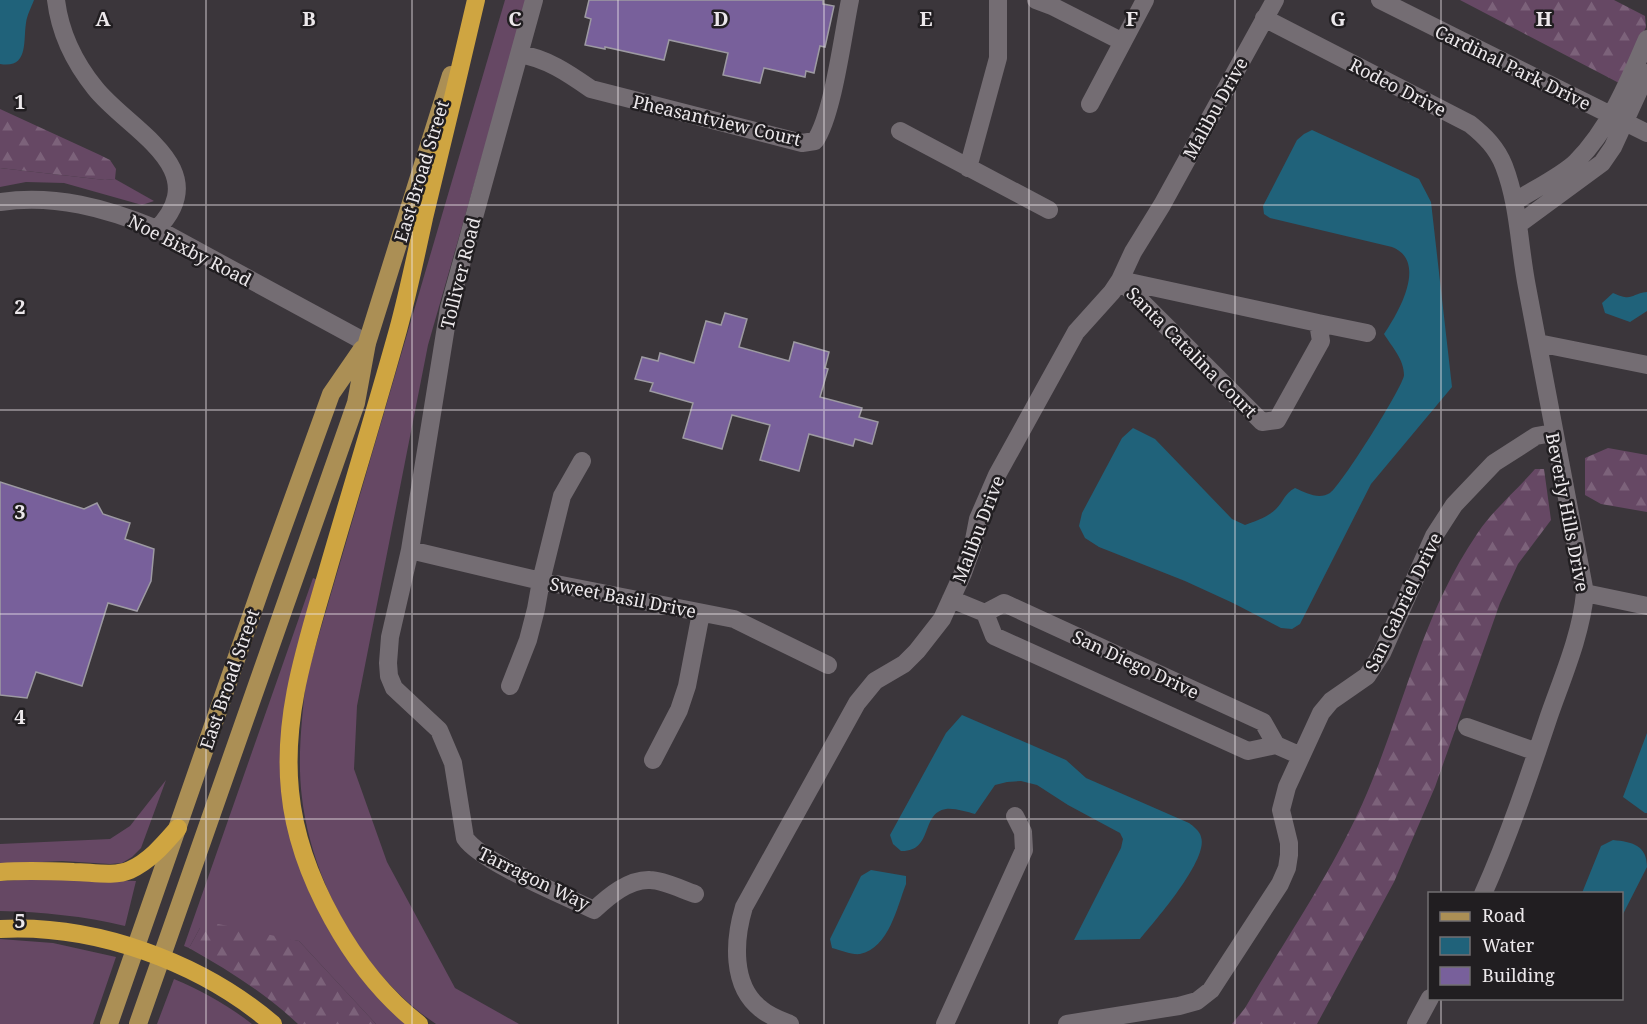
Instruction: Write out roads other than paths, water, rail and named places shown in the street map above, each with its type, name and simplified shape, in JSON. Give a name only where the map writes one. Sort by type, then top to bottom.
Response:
[{"type":"highway","points":[[419,1024],[403,1012],[378,984],[335,922],[316,889],[300,838],[290,791],[289,739],[294,696],[308,637],[398,328],[475,0]]},
{"type":"highway","points":[[0,872],[112,873],[128,871],[161,848],[178,828]]},
{"type":"highway","points":[[0,929],[21,928],[90,936],[157,956],[211,982],[240,999],[273,1024]]},
{"type":"main road","name":"East Broad Street","points":[[138,1024],[356,403],[367,342],[475,0]]},
{"type":"main road","name":"East Broad Street","points":[[110,1024],[263,582],[331,394],[367,342]]},
{"type":"street","points":[[56,0],[66,43],[79,67],[96,90],[160,150],[176,173],[176,201],[168,217],[157,229]]},
{"type":"street","name":"Tolliver Road","points":[[410,550],[449,308],[534,0]]},
{"type":"street","name":"Pheasantview Court","points":[[519,54],[533,56],[567,72],[591,89],[802,143],[815,141],[821,132],[832,93],[850,0]]},
{"type":"street","points":[[968,168],[998,58],[998,0]]},
{"type":"street","points":[[1036,0],[1123,42]]},
{"type":"street","points":[[1090,104],[1145,0]]},
{"type":"street","name":"Malibu Drive","points":[[790,1024],[766,1014],[745,991],[737,950],[737,929],[744,907],[857,704],[875,681],[904,664],[917,651],[942,619],[973,545],[978,519],[997,476],[1076,332],[1113,292],[1133,252],[1162,205],[1275,0]]},
{"type":"street","name":"Cardinal Park Drive","points":[[1380,0],[1647,133]]},
{"type":"street","name":"Rodeo Drive","points":[[1264,18],[1470,124],[1495,148],[1509,180]]},
{"type":"street","points":[[1519,224],[1602,163],[1613,147],[1618,118],[1647,39]]},
{"type":"street","points":[[1514,202],[1575,164],[1618,118],[1647,73]]},
{"type":"street","points":[[900,131],[1049,210]]},
{"type":"street","name":"Beverly Hills Drive","points":[[1484,892],[1506,840],[1537,752],[1583,617],[1586,593],[1553,432],[1524,273],[1519,224],[1509,180]]},
{"type":"street","name":"Noe Bixby Road","points":[[0,202],[47,200],[73,203],[111,212],[157,229],[367,342]]},
{"type":"street","name":"Santa Catalina Court","points":[[1120,280],[1318,323],[1321,341],[1277,420],[1262,422],[1120,280]]},
{"type":"street","points":[[1318,323],[1367,333]]},
{"type":"street","points":[[1538,343],[1647,365]]},
{"type":"street","name":"San Gabriel Drive","points":[[1067,1024],[1179,1006],[1197,1000],[1211,990],[1280,884],[1287,868],[1288,843],[1281,810],[1287,787],[1321,713],[1331,700],[1367,676],[1377,660],[1434,536],[1454,505],[1494,463],[1536,436],[1553,432]]},
{"type":"street","points":[[510,686],[528,640],[562,496],[582,461]]},
{"type":"street","name":"Sweet Basil Drive","points":[[410,550],[541,581],[734,619],[828,665]]},
{"type":"street","name":"Tarragon Way","points":[[410,550],[390,637],[389,676],[394,688],[439,730],[453,763],[465,838],[472,847],[514,872],[594,910],[607,898],[630,884],[651,880],[695,894]]},
{"type":"street","points":[[1586,593],[1647,606]]},
{"type":"street","points":[[951,599],[985,613]]},
{"type":"street","name":"San Diego Drive","points":[[1004,603],[1134,663],[1263,722],[1276,745],[1248,751],[994,636],[985,613],[1004,603]]},
{"type":"street","points":[[653,760],[679,710],[687,686],[701,613]]},
{"type":"street","points":[[1120,693],[1134,663]]},
{"type":"street","points":[[1467,727],[1537,752]]},
{"type":"street","points":[[1276,745],[1301,756]]},
{"type":"street","points":[[945,1024],[1024,849],[1023,832],[1015,816]]},
{"type":"street","points":[[1416,1024],[1429,1000]]},
{"type":"water","points":[[0,0],[34,0],[27,20],[23,52],[16,62],[9,64],[0,64]]},
{"type":"water","points":[[1312,130],[1419,179],[1431,202],[1452,387],[1371,484],[1300,624],[1292,629],[1281,628],[1185,581],[1099,547],[1085,538],[1079,526],[1082,513],[1122,438],[1133,428],[1155,439],[1232,519],[1245,525],[1273,512],[1295,488],[1317,496],[1330,493],[1346,473],[1383,415],[1404,375],[1400,358],[1384,334],[1397,313],[1407,288],[1408,263],[1403,254],[1392,247],[1270,218],[1264,214],[1263,206],[1297,140]]},
{"type":"water","points":[[1647,292],[1647,311],[1630,322],[1605,313],[1602,303],[1613,293],[1628,297]]},
{"type":"water","points":[[962,715],[1066,760],[1086,778],[1189,823],[1198,831],[1201,837],[1201,847],[1197,860],[1179,890],[1140,939],[1074,940],[1121,848],[1123,839],[1120,833],[1037,785],[1021,781],[995,785],[975,814],[946,809],[933,817],[923,839],[911,850],[901,851],[893,844],[890,835],[946,733]]},
{"type":"water","points":[[1647,733],[1647,813],[1645,813],[1623,797]]},
{"type":"water","points":[[1613,840],[1626,842],[1641,849],[1646,860],[1647,867],[1623,914],[1623,892],[1582,892],[1601,846]]},
{"type":"water","points":[[871,870],[906,876],[906,884],[895,915],[885,935],[878,944],[860,954],[832,948],[830,939],[861,876]]}]
